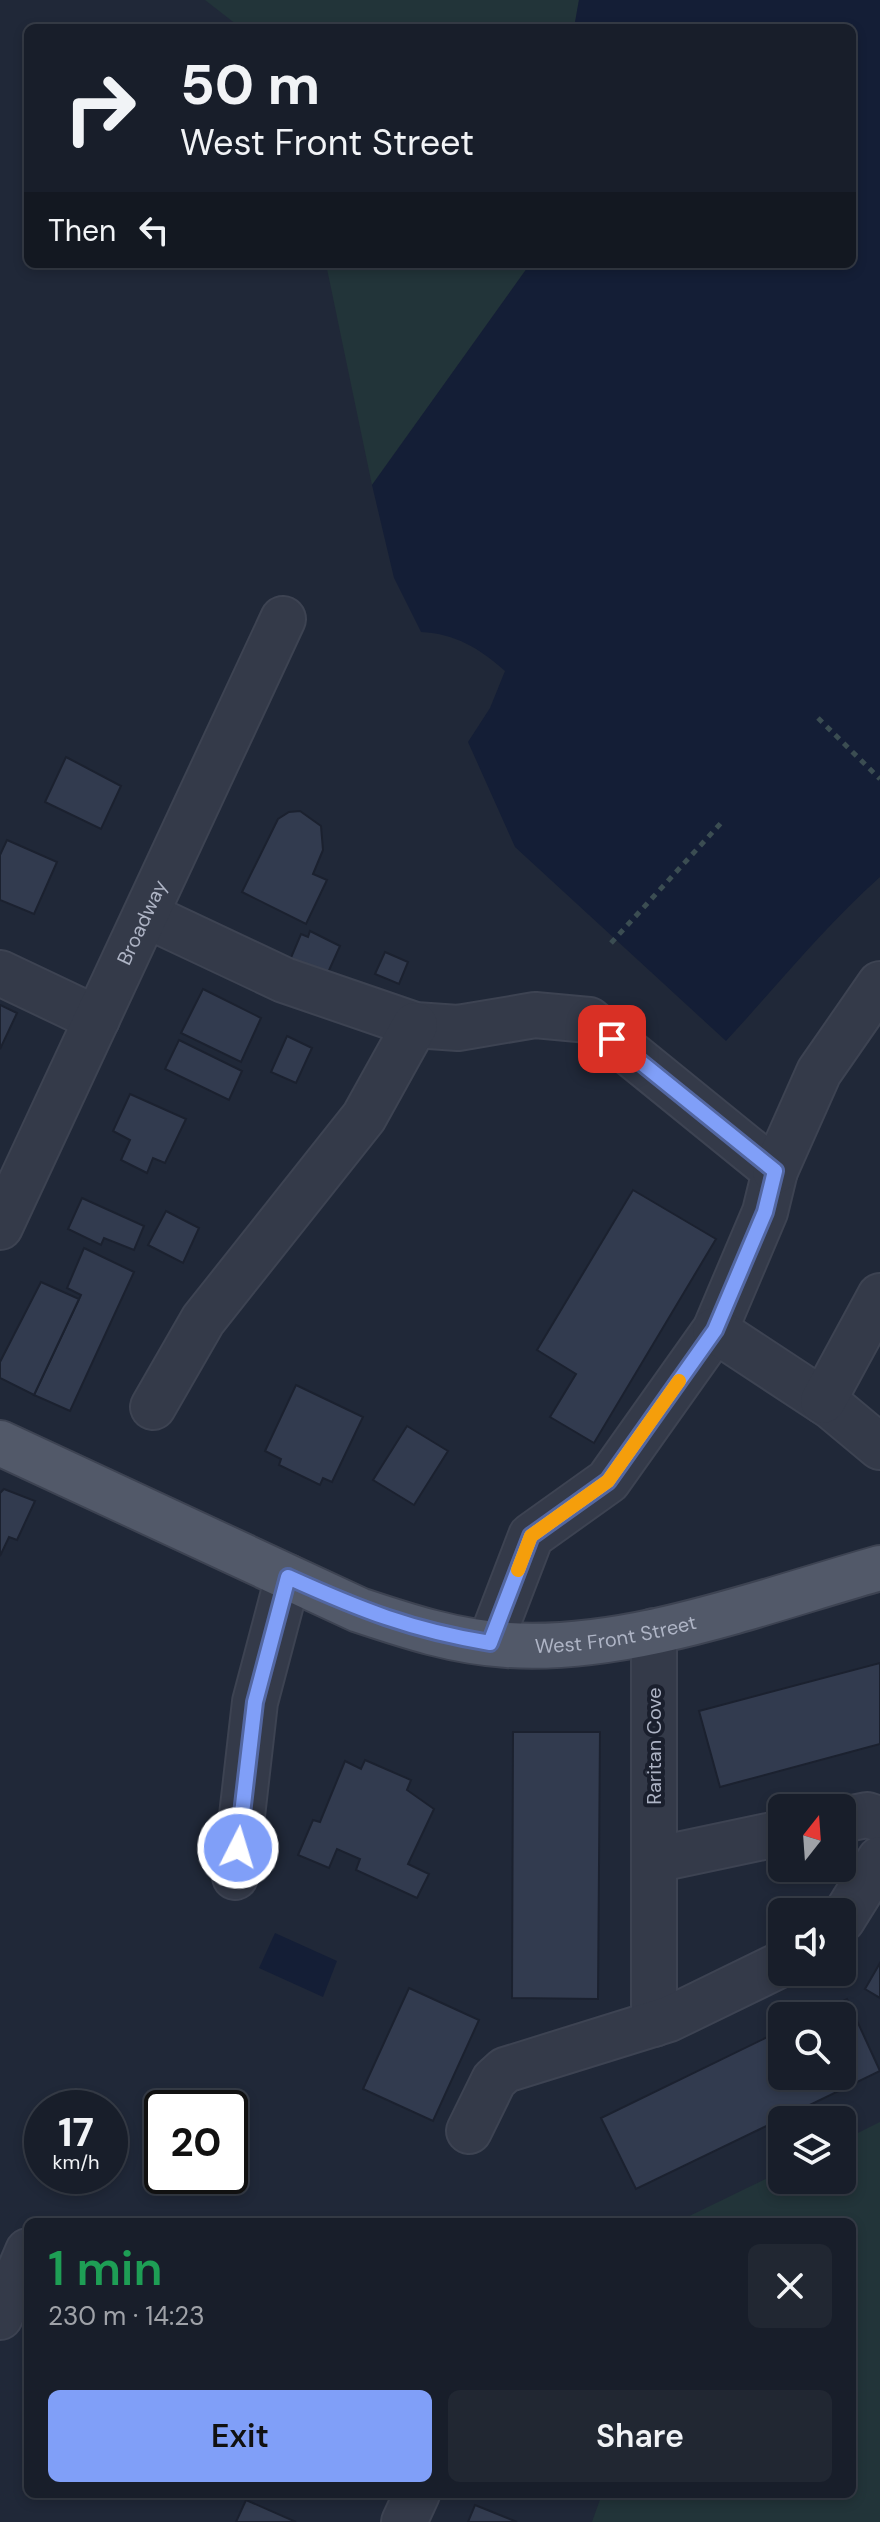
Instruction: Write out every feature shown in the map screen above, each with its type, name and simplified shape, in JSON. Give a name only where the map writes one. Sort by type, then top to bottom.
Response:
[{"type":"main road","name":"West Front Street","points":[[0,1443],[359,1610],[419,1631],[490,1643],[560,1645],[623,1638],[880,1568]]},
{"type":"street","name":"Broadway","points":[[0,1227],[283,619]]},
{"type":"street","points":[[146,915],[284,980],[415,1025],[458,1028],[535,1015],[589,1020],[775,1171]]},
{"type":"street","points":[[0,973],[97,1019]]},
{"type":"street","points":[[490,1643],[531,1536],[608,1481],[715,1330],[765,1212],[775,1171],[819,1072],[880,984]]},
{"type":"street","points":[[153,1407],[203,1320],[364,1117],[415,1025]]},
{"type":"street","points":[[823,1401],[880,1296]]},
{"type":"street","points":[[715,1330],[823,1401],[880,1447]]},
{"type":"street","points":[[235,1877],[255,1702],[288,1577]]},
{"type":"street","name":"Raritan Cove","points":[[654,1631],[654,2024]]},
{"type":"street","points":[[856,1817],[867,1815],[880,1819]]},
{"type":"street","points":[[654,1860],[768,1836]]},
{"type":"street","points":[[856,1898],[880,1859]]},
{"type":"street","points":[[469,2131],[494,2080],[505,2070],[654,2024],[768,1971]]},
{"type":"street","points":[[0,2229],[24,2240]]},
{"type":"street","points":[[0,2317],[24,2260]]},
{"type":"street","points":[[404,2522],[415,2498]]},
{"type":"path","points":[[818,718],[880,779]]},
{"type":"path","points":[[611,943],[721,823]]},
{"type":"shaded area","points":[[205,0],[579,0],[575,24],[236,24]]},
{"type":"shaded area","points":[[327,268],[527,268],[372,485]]},
{"type":"shaded area","points":[[880,2122],[880,2522],[592,2522],[601,2498],[856,2498],[856,2218],[685,2218],[768,2178],[768,2194],[856,2194],[856,2134]]},
{"type":"water","points":[[579,0],[880,0],[880,877],[820,936],[726,1041],[515,847],[468,742],[490,708],[505,671],[466,644],[421,632],[394,578],[372,485],[527,268],[856,268],[856,24],[575,24]]},
{"type":"water","points":[[275,1933],[337,1961],[323,1997],[259,1968]]},
{"type":"building","points":[[66,757],[121,786],[101,829],[45,802]]},
{"type":"building","points":[[300,811],[321,826],[323,850],[313,874],[327,880],[306,924],[242,892],[278,819],[289,812]]},
{"type":"building","points":[[7,840],[57,862],[34,914],[0,900],[0,855]]},
{"type":"building","points":[[310,931],[340,946],[326,977],[290,960],[301,934],[308,937]]},
{"type":"building","points":[[385,952],[408,962],[399,984],[375,974]]},
{"type":"building","points":[[203,989],[261,1018],[241,1062],[181,1033]]},
{"type":"building","points":[[0,1005],[17,1013],[0,1049]]},
{"type":"building","points":[[287,1036],[312,1048],[296,1083],[271,1072]]},
{"type":"building","points":[[179,1040],[242,1071],[229,1100],[165,1069]]},
{"type":"building","points":[[130,1094],[186,1119],[165,1163],[153,1158],[147,1173],[121,1160],[130,1140],[113,1131]]},
{"type":"building","points":[[633,1190],[716,1239],[594,1443],[550,1417],[576,1374],[537,1350]]},
{"type":"building","points":[[82,1198],[144,1226],[134,1250],[104,1238],[101,1245],[68,1229]]},
{"type":"building","points":[[166,1211],[199,1228],[183,1263],[148,1245]]},
{"type":"building","points":[[84,1248],[134,1272],[70,1411],[34,1395],[81,1295],[67,1288]]},
{"type":"building","points":[[41,1282],[79,1299],[34,1395],[0,1378],[0,1362]]},
{"type":"building","points":[[296,1385],[363,1417],[332,1482],[323,1478],[320,1485],[279,1465],[281,1459],[265,1451]]},
{"type":"building","points":[[407,1426],[448,1451],[414,1505],[373,1480]]},
{"type":"building","points":[[4,1489],[35,1501],[17,1540],[9,1537],[0,1556],[0,1493]]},
{"type":"building","points":[[880,1663],[880,1744],[720,1787],[699,1711]]},
{"type":"building","points":[[513,1732],[600,1732],[598,1999],[512,1998]]},
{"type":"building","points":[[365,1760],[411,1780],[407,1790],[434,1809],[408,1864],[429,1874],[417,1898],[356,1870],[360,1859],[337,1849],[329,1868],[298,1855],[313,1820],[320,1822],[345,1761],[361,1769]]},
{"type":"building","points":[[880,1963],[880,1998],[865,1989]]},
{"type":"building","points":[[409,1988],[479,2020],[433,2121],[363,2089]]},
{"type":"building","points":[[856,2019],[880,2071],[856,2083]]},
{"type":"building","points":[[768,2037],[768,2090],[841,2090],[808,2106],[768,2106],[768,2125],[636,2189],[601,2118]]},
{"type":"building","points":[[246,2500],[296,2522],[236,2522]]},
{"type":"building","points":[[475,2505],[517,2522],[468,2522]]},
{"type":"slow traffic","points":[[518,1570],[531,1536],[608,1481],[679,1381]]},
{"type":"route","points":[[238,1848],[245,1763],[255,1702],[288,1577],[359,1610],[419,1631],[490,1643],[531,1536],[608,1481],[715,1330],[765,1212],[775,1171],[612,1039]]}]
